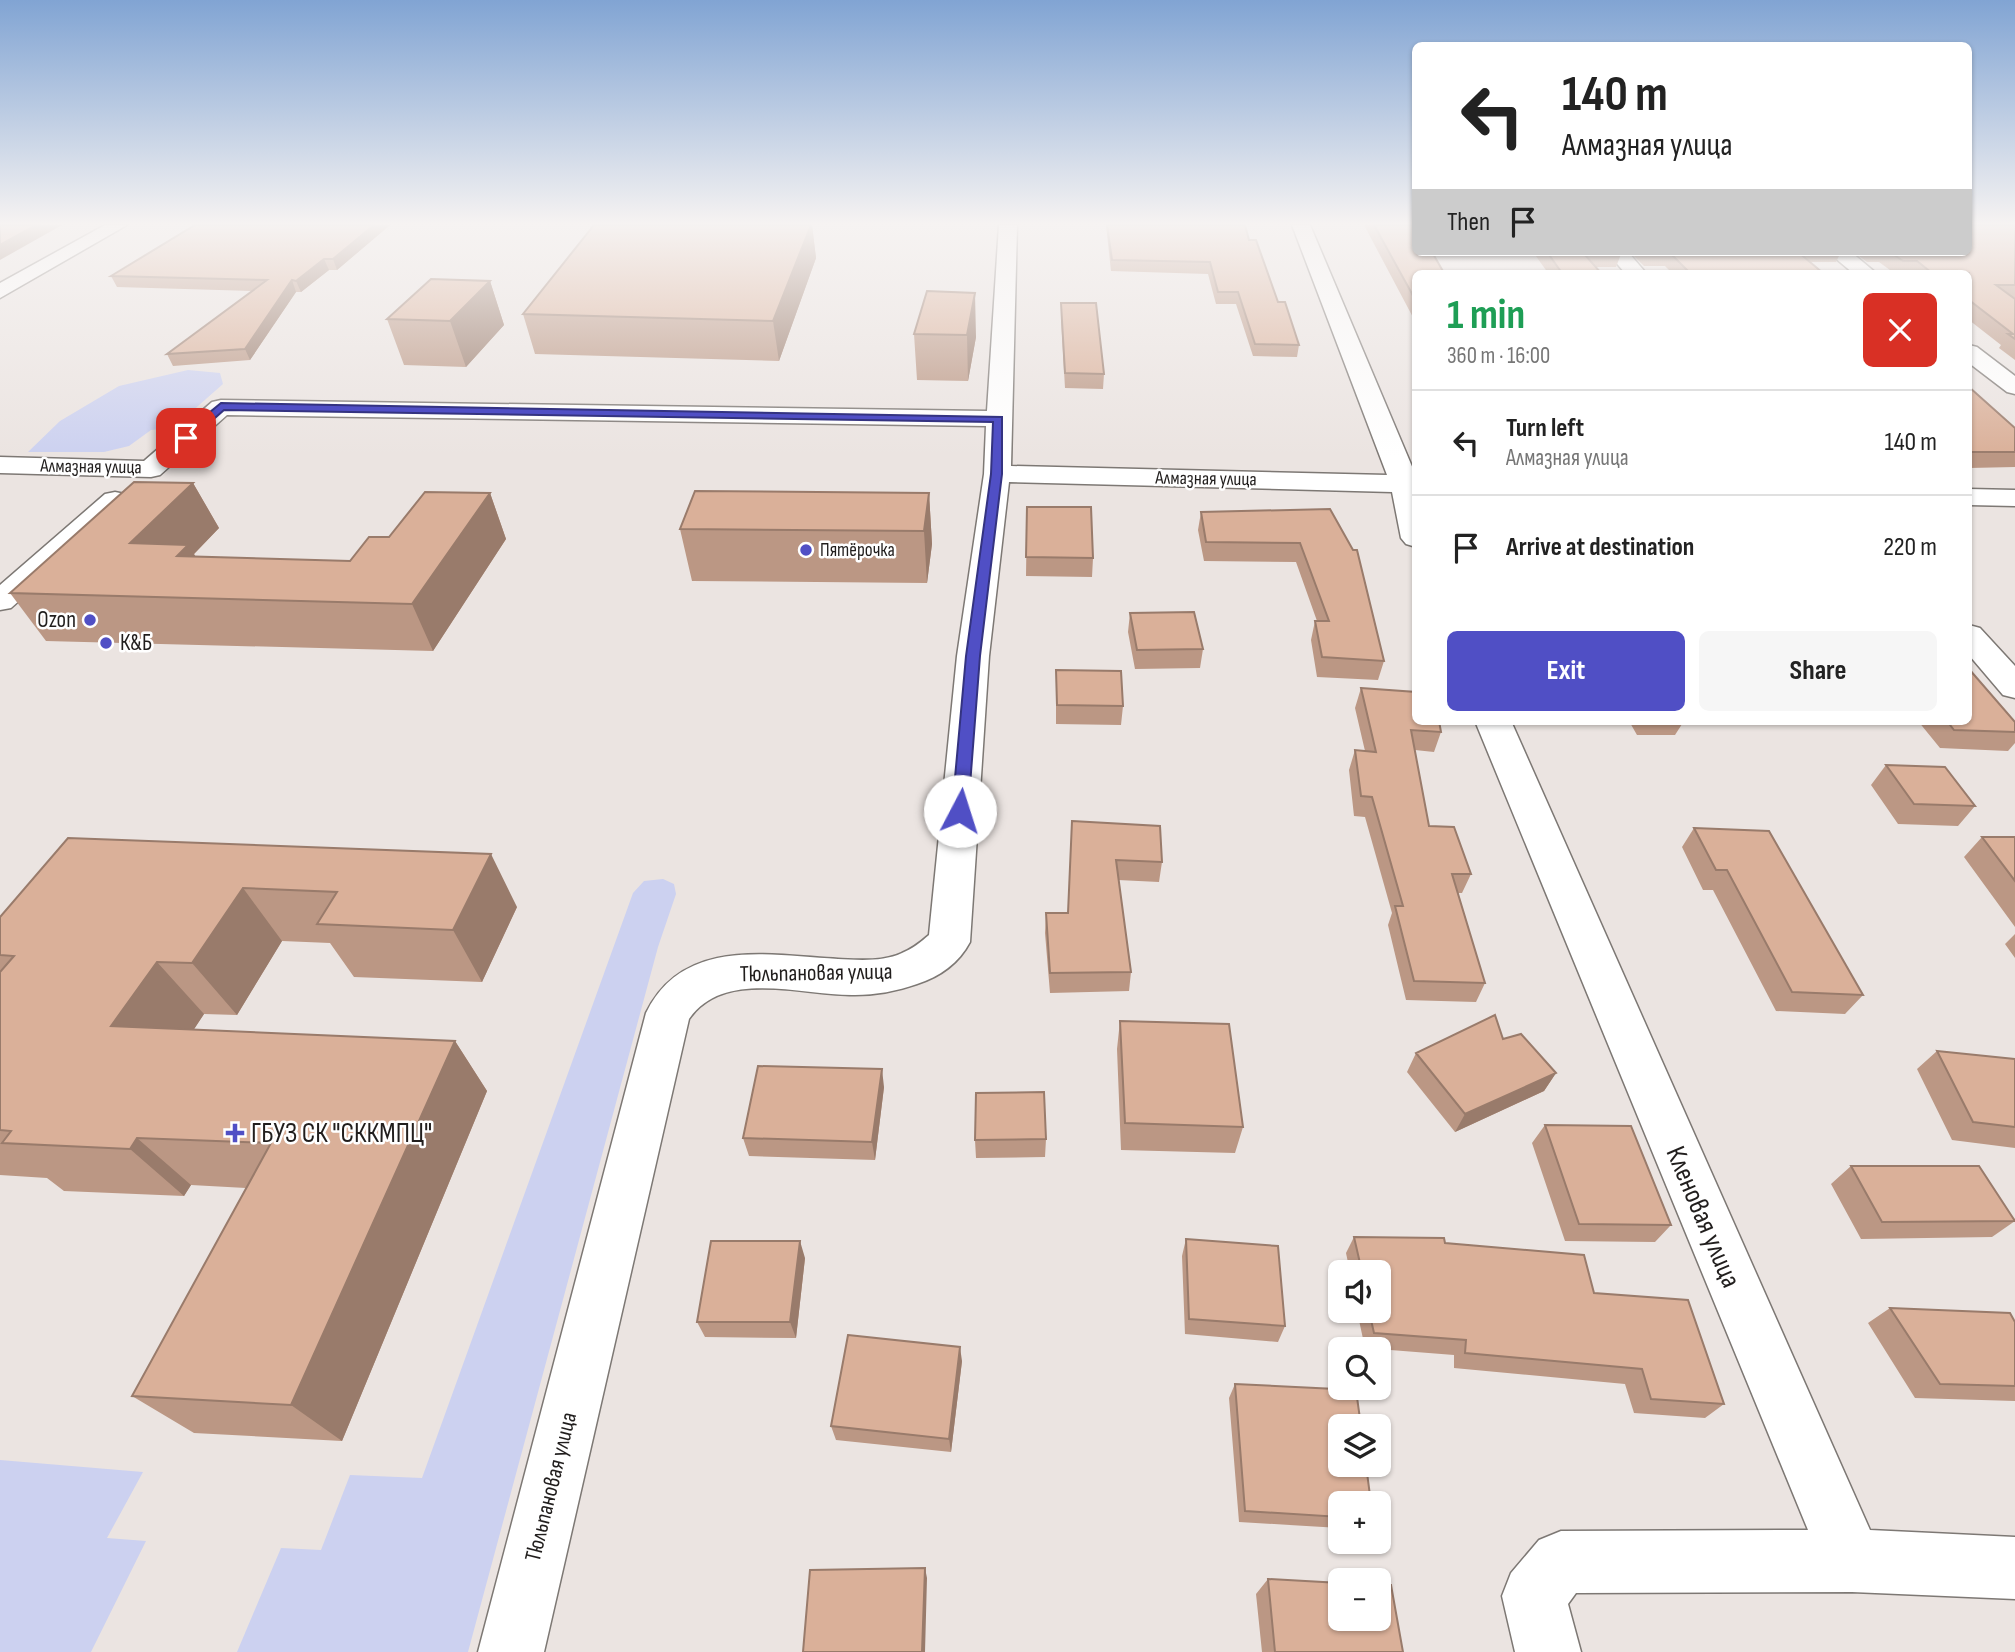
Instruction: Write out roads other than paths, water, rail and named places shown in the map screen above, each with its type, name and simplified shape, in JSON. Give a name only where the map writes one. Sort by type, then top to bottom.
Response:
[{"type":"street","name":"Тюльпановая улица","points":[[511,1652],[668,1013],[686,989],[714,975],[743,973],[873,977],[904,972],[928,960],[949,942],[973,656],[997,474],[1004,302]]},
{"type":"street","points":[[1333,302],[1410,484],[1412,502]]},
{"type":"street","points":[[1972,354],[2015,387]]},
{"type":"street","name":"Алмазная улица","points":[[0,465],[151,469],[221,407],[998,419]]},
{"type":"street","points":[[0,600],[151,469]]},
{"type":"street","name":"Алмазная улица","points":[[997,474],[1410,484]]},
{"type":"street","points":[[1972,497],[2015,498]]},
{"type":"street","points":[[1972,638],[2015,687]]},
{"type":"street","name":"Кленовая улица","points":[[1495,725],[1852,1561]]},
{"type":"street","points":[[1548,1652],[1534,1596],[1561,1562],[1852,1561],[2015,1568]]},
{"type":"place","name":"Пятёрочка","points":[[806,550]]},
{"type":"place","name":"Ozon","points":[[90,620]]},
{"type":"place","name":"К&Б","points":[[106,643]]},
{"type":"place","name":"ГБУЗ СК \"СККМПЦ\"","points":[[235,1133]]}]
